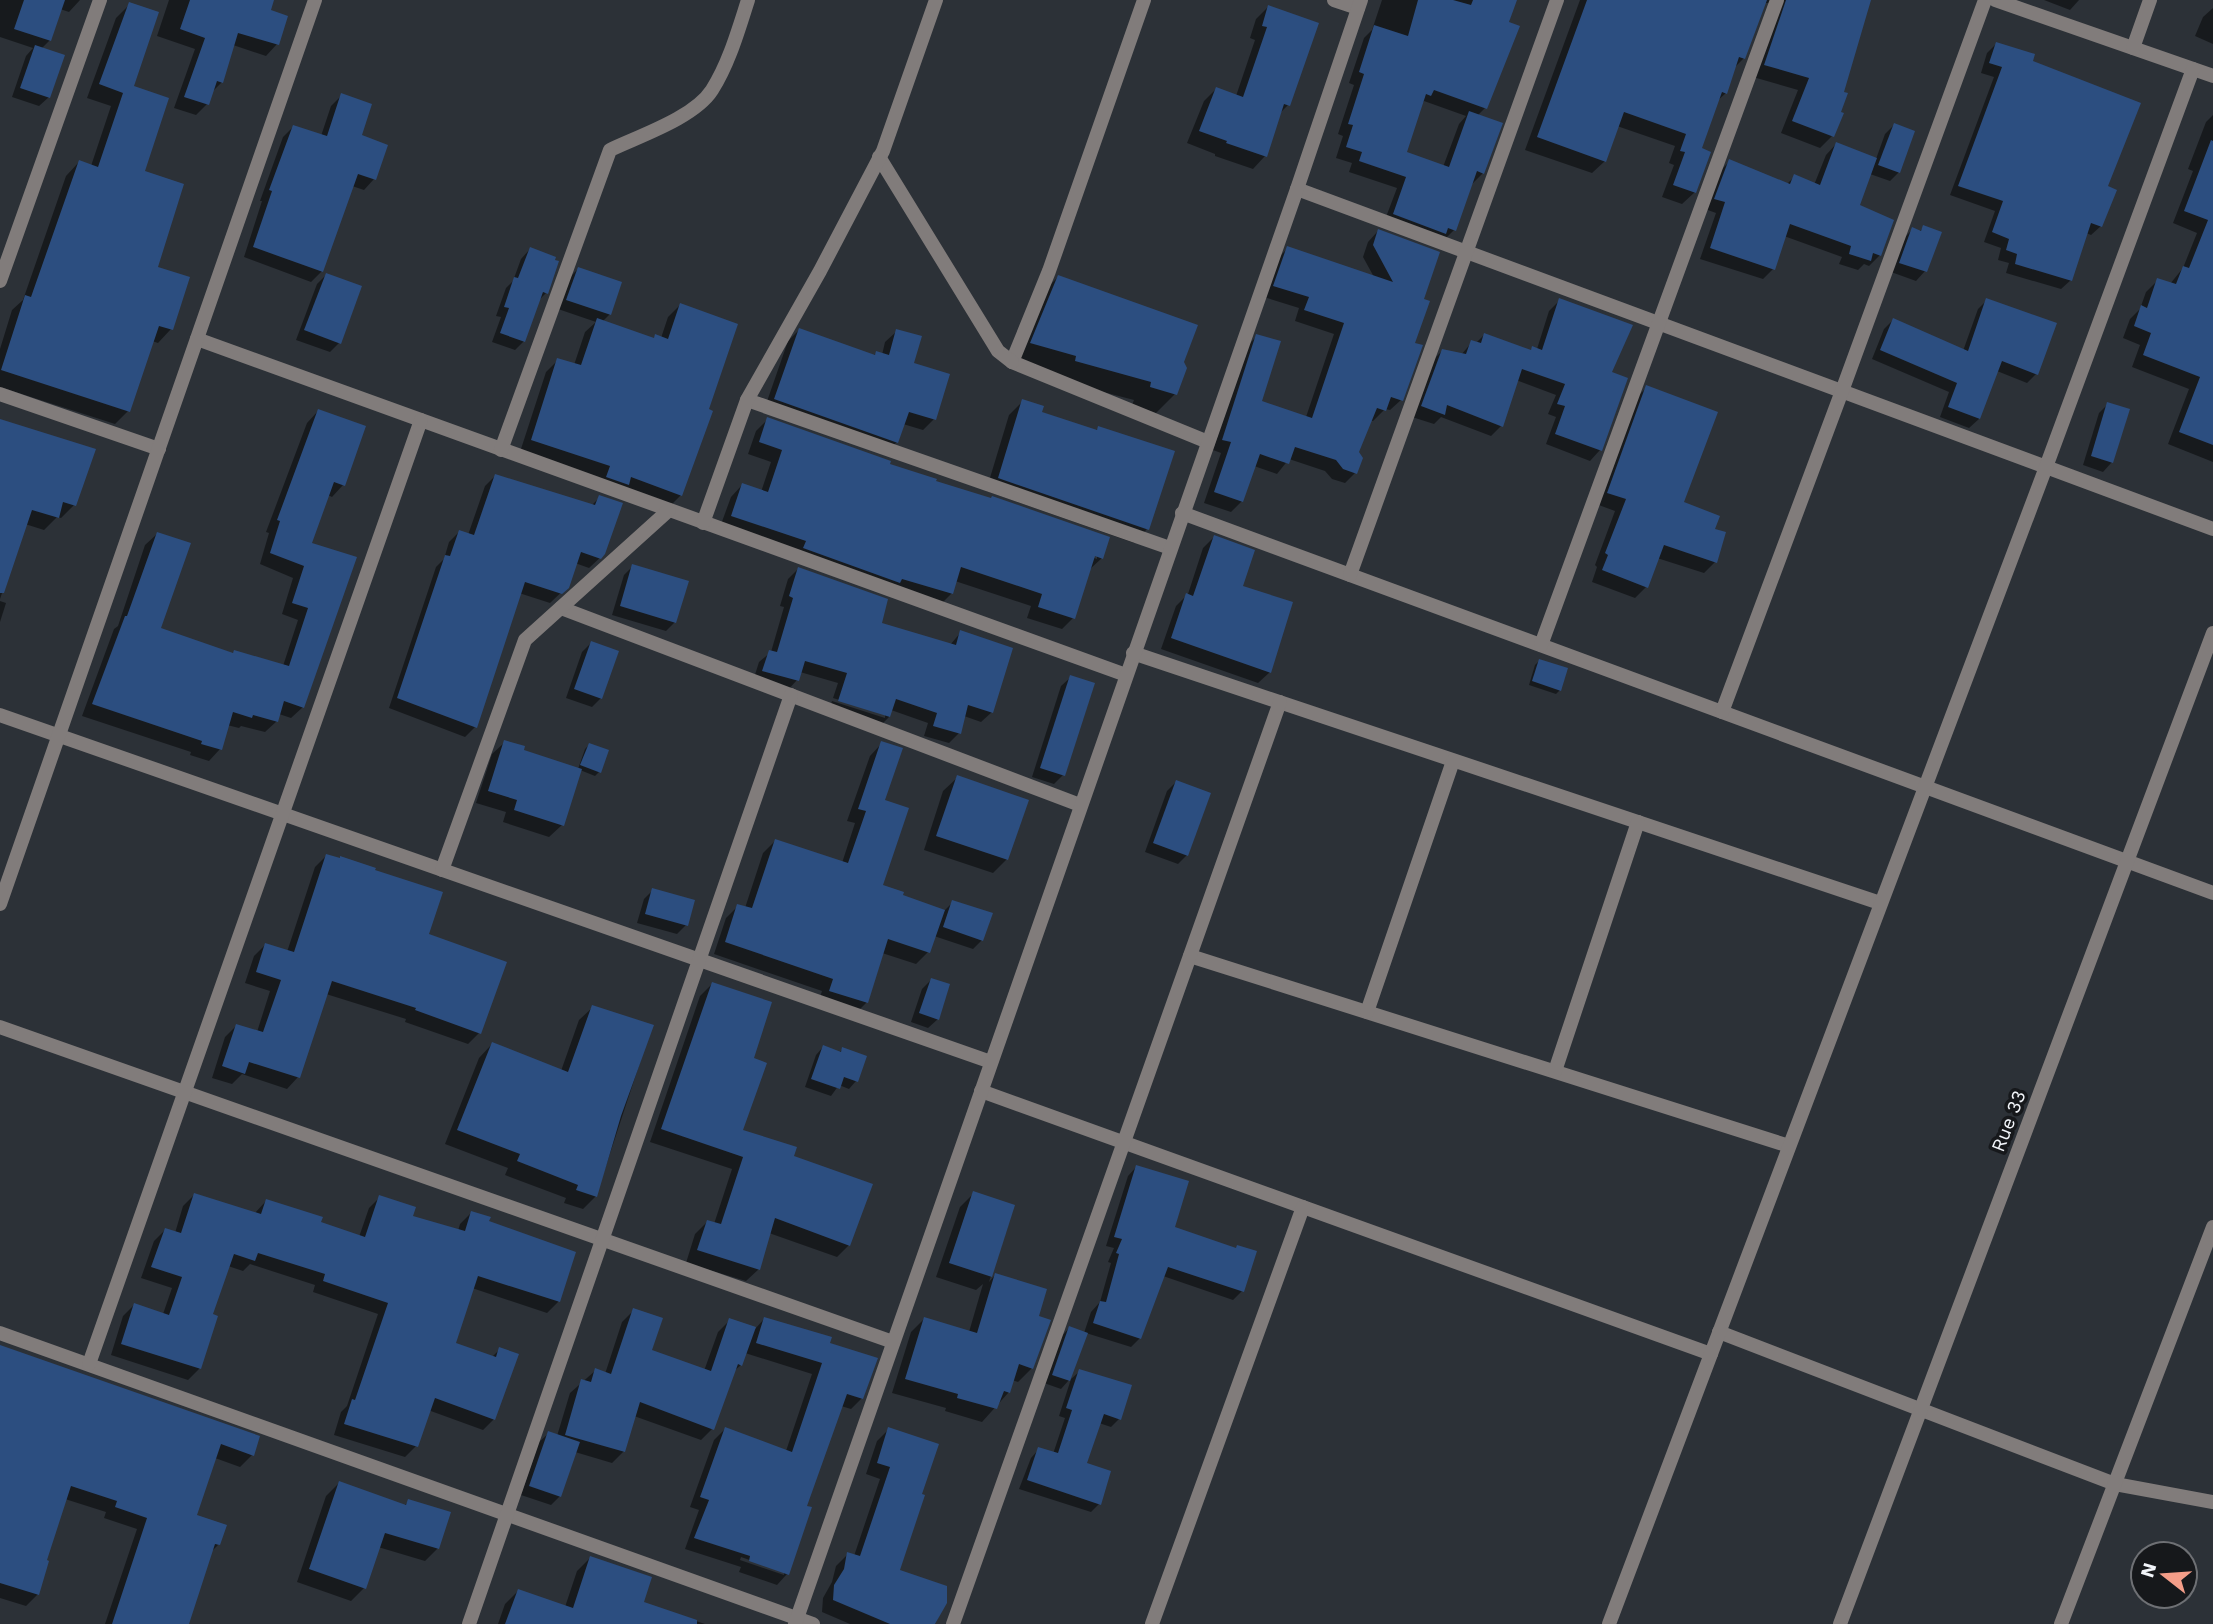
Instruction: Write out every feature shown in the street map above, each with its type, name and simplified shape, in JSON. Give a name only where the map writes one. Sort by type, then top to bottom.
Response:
[{"type":"street","points":[[0,281],[100,0]]},
{"type":"street","points":[[0,904],[315,0]]},
{"type":"street","points":[[502,450],[610,150],[680,118],[710,93],[731,51],[748,0]]},
{"type":"street","points":[[703,523],[747,400],[820,271],[879,158],[936,0]]},
{"type":"street","points":[[1012,362],[1049,271],[1144,0]]},
{"type":"street","points":[[796,1621],[1360,4],[1334,0]]},
{"type":"street","points":[[1350,575],[1557,0]]},
{"type":"street","points":[[1541,645],[1777,0]]},
{"type":"street","points":[[1722,712],[1985,0]]},
{"type":"street","points":[[1995,0],[2213,76]]},
{"type":"street","points":[[2133,48],[2150,0]]},
{"type":"street","points":[[1609,1624],[1923,786],[2046,467],[2193,69]]},
{"type":"street","points":[[879,158],[998,351],[1012,362],[1208,442]]},
{"type":"street","points":[[1297,189],[2213,529]]},
{"type":"street","points":[[197,339],[1126,675]]},
{"type":"street","points":[[0,394],[159,449]]},
{"type":"street","points":[[747,400],[1170,548]]},
{"type":"street","points":[[89,1364],[421,420]]},
{"type":"street","points":[[442,870],[525,640],[669,510]]},
{"type":"street","points":[[1182,513],[2213,892]]},
{"type":"street","points":[[561,608],[1080,805]]},
{"type":"street","name":"Rue 33","points":[[1840,1624],[2213,632]]},
{"type":"street","points":[[1133,653],[1880,903]]},
{"type":"street","points":[[468,1624],[791,695]]},
{"type":"street","points":[[953,1624],[1280,702]]},
{"type":"street","points":[[0,715],[991,1062]]},
{"type":"street","points":[[1367,1012],[1453,761]]},
{"type":"street","points":[[1555,1071],[1638,822]]},
{"type":"street","points":[[1190,956],[1789,1146]]},
{"type":"street","points":[[0,1027],[893,1342]]},
{"type":"street","points":[[981,1091],[1711,1354]]},
{"type":"street","points":[[1152,1624],[1303,1207]]},
{"type":"street","points":[[2061,1624],[2213,1227]]},
{"type":"street","points":[[0,1332],[796,1621],[813,1624]]},
{"type":"street","points":[[1719,1332],[2115,1484],[2213,1502]]},
{"type":"building","points":[[24,0],[65,0],[51,41],[14,29]]},
{"type":"building","points":[[190,0],[274,0],[271,10],[288,16],[279,45],[238,33],[223,83],[217,81],[209,105],[184,97],[205,38],[180,29]]},
{"type":"building","points":[[1418,0],[1453,0],[1471,5],[1473,0],[1517,0],[1509,22],[1520,26],[1487,109],[1434,90],[1431,96],[1426,94],[1407,152],[1449,167],[1469,111],[1503,123],[1484,174],[1477,171],[1456,231],[1448,228],[1446,234],[1393,214],[1406,177],[1359,161],[1362,152],[1346,147],[1353,125],[1348,124],[1364,74],[1359,72],[1374,25],[1408,36]]},
{"type":"building","points":[[1587,0],[1767,0],[1745,59],[1739,57],[1727,94],[1722,92],[1702,148],[1711,152],[1696,193],[1673,185],[1685,152],[1680,151],[1686,134],[1624,112],[1606,162],[1537,137]]},
{"type":"building","points":[[1786,0],[1871,0],[1844,92],[1848,93],[1841,112],[1844,113],[1834,137],[1792,121],[1809,78],[1764,65]]},
{"type":"building","points":[[129,2],[159,12],[134,86],[169,98],[145,171],[184,184],[158,267],[190,277],[173,330],[159,326],[130,412],[1,370],[25,295],[31,297],[79,160],[98,167],[123,93],[99,84]]},
{"type":"building","points":[[1268,5],[1319,23],[1290,106],[1284,104],[1267,157],[1199,131],[1216,87],[1243,97],[1267,27],[1262,26]]},
{"type":"building","points":[[1996,42],[2035,54],[2033,61],[2141,103],[2108,186],[2117,190],[2102,227],[2091,223],[2072,281],[2015,264],[2017,254],[2006,250],[2009,239],[1992,232],[2003,201],[1958,186],[2002,67],[1989,63]]},
{"type":"building","points":[[35,45],[65,55],[50,98],[20,88]]},
{"type":"building","points":[[341,93],[372,104],[362,135],[388,145],[376,180],[358,174],[323,272],[253,247],[272,191],[269,190],[293,125],[327,136]]},
{"type":"building","points":[[1894,123],[1915,131],[1900,173],[1878,165]]},
{"type":"building","points":[[2211,140],[2213,445],[2179,432],[2200,377],[2143,355],[2151,333],[2134,326],[2141,305],[2147,308],[2157,278],[2176,284],[2183,266],[2189,268],[2208,220],[2184,211]]},
{"type":"building","points":[[1836,142],[1877,158],[1860,205],[1894,220],[1881,256],[1873,253],[1871,261],[1849,254],[1851,246],[1790,224],[1775,270],[1710,248],[1725,202],[1714,199],[1729,159],[1790,184],[1794,174],[1820,185]]},
{"type":"building","points":[[1923,225],[1942,232],[1927,272],[1899,263],[1912,227],[1921,231]]},
{"type":"building","points":[[1378,229],[1440,252],[1424,299],[1430,301],[1415,343],[1423,345],[1403,401],[1391,397],[1386,411],[1377,408],[1359,452],[1363,458],[1357,474],[1343,469],[1336,460],[1295,447],[1289,464],[1260,454],[1243,502],[1214,492],[1231,442],[1222,440],[1256,334],[1281,341],[1262,401],[1312,418],[1344,323],[1304,310],[1309,297],[1273,286],[1287,246],[1393,282],[1373,245]]},
{"type":"building","points":[[530,247],[556,257],[555,260],[559,261],[548,294],[543,292],[525,342],[500,333],[509,308],[504,307],[514,277],[518,278]]},
{"type":"building","points":[[578,267],[622,282],[611,315],[566,300]]},
{"type":"building","points":[[326,273],[362,286],[341,344],[304,330]]},
{"type":"building","points":[[1058,275],[1198,325],[1184,362],[1187,368],[1177,395],[1150,387],[1151,382],[1075,361],[1076,356],[1030,343]]},
{"type":"building","points":[[1559,298],[1633,325],[1612,372],[1628,378],[1602,451],[1555,434],[1565,406],[1557,404],[1565,384],[1522,369],[1503,427],[1447,405],[1445,415],[1421,406],[1442,349],[1466,354],[1471,340],[1481,343],[1484,333],[1531,350],[1532,346],[1542,350]]},
{"type":"building","points":[[1986,298],[2057,323],[2038,375],[2002,361],[1980,419],[1948,407],[1957,383],[1880,350],[1893,318],[1968,351]]},
{"type":"building","points":[[680,303],[738,324],[709,409],[713,411],[682,496],[631,477],[629,485],[606,477],[610,466],[531,440],[557,358],[581,365],[597,318],[654,338],[655,334],[668,339]]},
{"type":"building","points":[[799,328],[875,355],[876,351],[889,355],[896,329],[922,336],[914,363],[950,374],[936,420],[909,412],[898,443],[774,399]]},
{"type":"building","points":[[1646,385],[1718,412],[1684,502],[1720,516],[1715,529],[1726,532],[1717,563],[1664,545],[1648,588],[1602,570],[1608,555],[1605,553],[1626,499],[1607,493]]},
{"type":"building","points":[[1022,399],[1044,406],[1042,412],[1097,430],[1098,426],[1175,451],[1149,530],[998,478]]},
{"type":"building","points":[[2107,402],[2130,409],[2113,463],[2091,456]]},
{"type":"building","points":[[318,409],[366,426],[345,486],[334,482],[312,543],[357,557],[304,708],[284,701],[278,722],[233,712],[222,750],[92,704],[157,532],[191,543],[161,628],[233,653],[234,650],[289,666],[308,608],[292,603],[304,566],[270,553],[280,521],[277,520]]},
{"type":"building","points":[[767,417],[891,461],[890,464],[937,479],[936,481],[991,498],[992,496],[1110,537],[1103,559],[1095,556],[1075,619],[1038,607],[1042,594],[961,567],[953,594],[902,579],[900,583],[803,548],[806,541],[731,516],[742,483],[768,492],[782,450],[759,442]]},
{"type":"building","points":[[0,419],[96,449],[76,506],[63,502],[59,518],[32,510],[4,593],[0,593]]},
{"type":"building","points":[[495,474],[595,505],[599,495],[623,503],[605,554],[601,559],[581,552],[569,588],[562,594],[525,582],[477,728],[397,698],[445,555],[450,556],[459,530],[474,535]]},
{"type":"building","points":[[1214,535],[1255,550],[1243,586],[1293,602],[1271,673],[1171,638],[1186,593],[1193,596]]},
{"type":"building","points":[[632,564],[689,581],[676,623],[620,606]]},
{"type":"building","points":[[798,567],[888,599],[882,623],[956,645],[960,630],[1013,648],[993,713],[968,705],[961,734],[933,726],[937,713],[896,699],[890,717],[838,701],[847,673],[805,661],[799,681],[762,671],[769,650],[777,652],[793,598],[789,596]]},
{"type":"building","points":[[591,641],[619,651],[602,699],[574,689]]},
{"type":"building","points":[[1539,659],[1568,668],[1561,691],[1532,681]]},
{"type":"building","points":[[1070,675],[1095,683],[1065,776],[1040,768]]},
{"type":"building","points":[[504,740],[525,746],[524,750],[582,769],[564,826],[514,810],[517,800],[488,791]]},
{"type":"building","points":[[881,741],[903,748],[885,800],[909,808],[883,885],[945,910],[930,953],[888,939],[868,1003],[829,991],[833,979],[725,942],[737,904],[752,908],[775,839],[848,863],[866,811],[858,809]]},
{"type":"building","points":[[589,743],[609,750],[601,773],[580,765]]},
{"type":"building","points":[[957,775],[1029,800],[1008,860],[936,836]]},
{"type":"building","points":[[1176,780],[1211,793],[1188,856],[1153,843]]},
{"type":"building","points":[[326,854],[340,856],[443,892],[429,934],[507,962],[481,1034],[415,1010],[416,1008],[332,981],[300,1078],[249,1062],[245,1074],[222,1066],[236,1024],[263,1032],[281,980],[256,972],[265,943],[294,952]]},
{"type":"building","points":[[652,888],[695,900],[688,926],[645,914]]},
{"type":"building","points":[[952,900],[993,913],[983,941],[943,927]]},
{"type":"building","points":[[931,978],[950,984],[939,1020],[919,1013]]},
{"type":"building","points":[[712,982],[772,1002],[754,1058],[767,1063],[743,1130],[797,1147],[794,1156],[873,1184],[850,1246],[775,1218],[760,1270],[697,1250],[707,1220],[721,1224],[743,1157],[661,1129]]},
{"type":"building","points":[[592,1005],[654,1025],[621,1116],[597,1197],[576,1190],[578,1185],[517,1161],[520,1154],[457,1130],[492,1042],[568,1072]]},
{"type":"building","points":[[823,1045],[841,1052],[842,1047],[867,1056],[858,1082],[844,1077],[840,1089],[811,1079]]},
{"type":"building","points":[[1136,1165],[1189,1181],[1175,1227],[1236,1248],[1237,1245],[1257,1251],[1244,1292],[1168,1267],[1141,1339],[1093,1323],[1100,1301],[1106,1302],[1119,1254],[1116,1253],[1122,1239],[1114,1237]]},
{"type":"building","points":[[973,1191],[1015,1205],[992,1277],[949,1263]]},
{"type":"building","points":[[194,1193],[261,1214],[266,1199],[323,1217],[321,1222],[365,1237],[379,1195],[416,1207],[413,1216],[465,1231],[471,1211],[491,1217],[489,1221],[576,1252],[560,1302],[478,1276],[456,1343],[496,1357],[499,1347],[519,1354],[495,1420],[435,1398],[418,1447],[344,1424],[352,1399],[355,1400],[388,1303],[323,1281],[325,1274],[258,1253],[255,1261],[234,1254],[213,1314],[218,1316],[201,1369],[121,1344],[134,1303],[169,1315],[182,1277],[151,1267],[165,1228],[181,1233]]},
{"type":"building","points":[[995,1273],[1047,1289],[1039,1316],[1051,1320],[1033,1369],[1019,1364],[1010,1393],[1004,1391],[997,1409],[957,1398],[958,1394],[905,1379],[924,1317],[977,1333]]},
{"type":"building","points":[[633,1308],[663,1318],[652,1350],[711,1371],[729,1318],[756,1327],[742,1366],[738,1364],[714,1430],[640,1402],[625,1452],[565,1435],[581,1379],[591,1382],[595,1368],[611,1374]]},
{"type":"building","points":[[764,1317],[832,1337],[830,1343],[878,1358],[863,1399],[847,1394],[807,1506],[812,1507],[789,1575],[749,1561],[750,1556],[694,1538],[709,1500],[700,1497],[725,1427],[792,1452],[822,1363],[756,1343]]},
{"type":"building","points":[[1069,1326],[1088,1333],[1070,1381],[1052,1375]]},
{"type":"building","points":[[0,1345],[260,1436],[254,1456],[221,1444],[197,1515],[227,1525],[220,1545],[215,1544],[189,1624],[112,1624],[147,1518],[115,1507],[117,1501],[71,1486],[47,1560],[49,1561],[39,1595],[0,1583]]},
{"type":"building","points":[[1079,1369],[1132,1385],[1121,1420],[1104,1414],[1087,1463],[1111,1471],[1101,1505],[1027,1480],[1038,1447],[1058,1453],[1072,1410],[1066,1408]]},
{"type":"building","points":[[888,1427],[939,1444],[900,1570],[947,1586],[947,1603],[935,1624],[890,1624],[833,1600],[834,1585],[844,1569],[847,1552],[860,1556],[890,1467],[877,1463]]},
{"type":"building","points":[[548,1431],[580,1442],[561,1497],[529,1486]]},
{"type":"building","points":[[339,1481],[406,1505],[408,1499],[451,1512],[439,1549],[385,1533],[366,1589],[309,1569]]},
{"type":"building","points":[[590,1556],[652,1577],[644,1602],[697,1620],[697,1624],[505,1624],[518,1589],[573,1608]]}]
